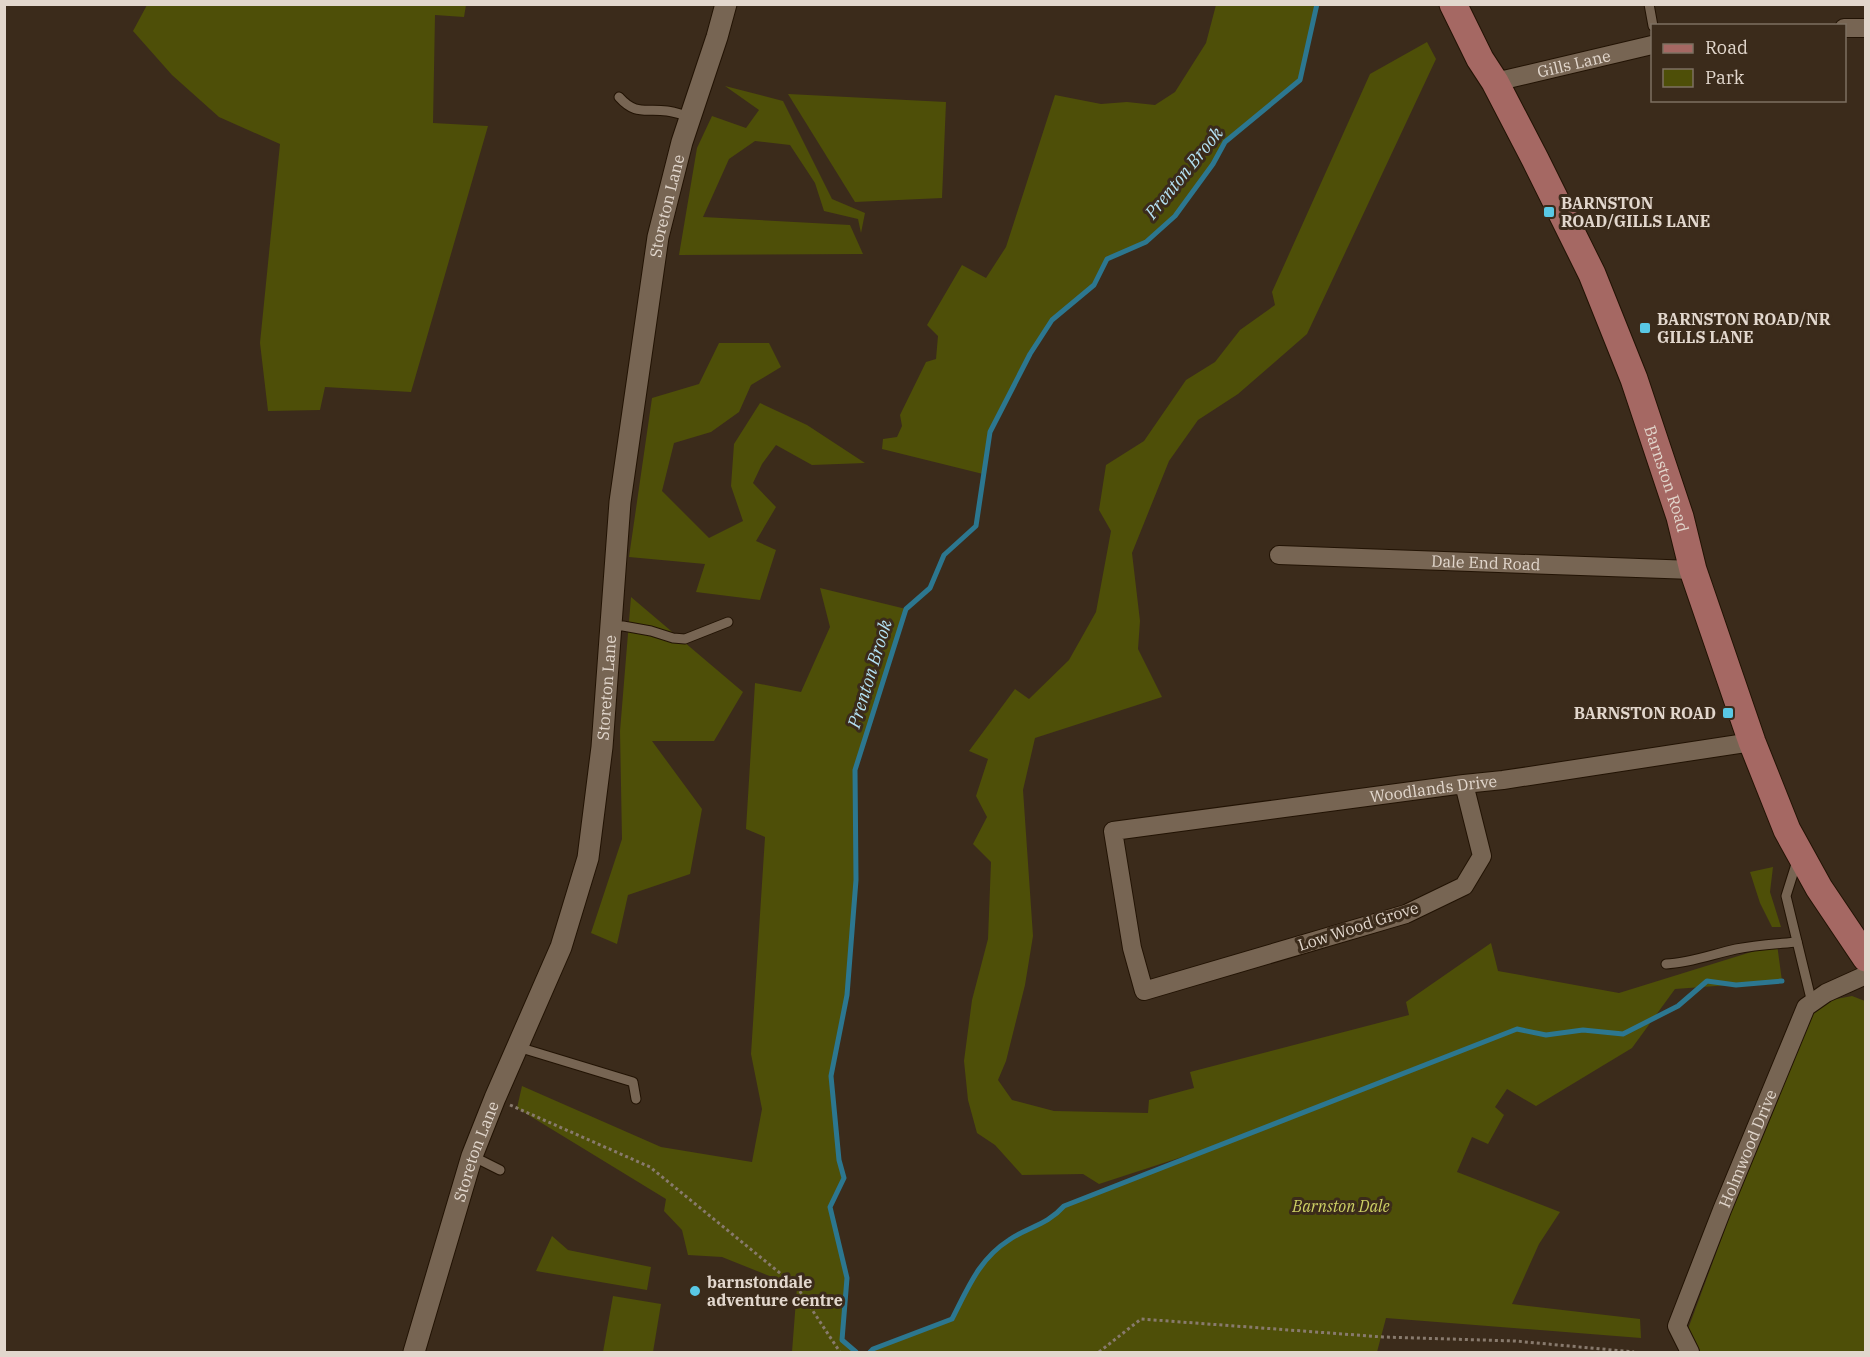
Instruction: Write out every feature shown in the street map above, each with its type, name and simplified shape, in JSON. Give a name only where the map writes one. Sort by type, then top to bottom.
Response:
[{"type":"main road","name":"Barnston Road","points":[[1453,4],[1479,59],[1495,82],[1592,274],[1634,380],[1680,517],[1693,570],[1752,742],[1787,830],[1819,888],[1866,958]]},
{"type":"street","name":"Storeton Lane","points":[[414,1353],[472,1156],[561,947],[588,858],[602,747],[620,502],[658,237],[682,142],[726,4]]},
{"type":"street","points":[[1846,28],[1866,28]]},
{"type":"street","name":"Gills Lane","points":[[1495,82],[1651,45]]},
{"type":"street","name":"Dale End Road","points":[[1279,555],[1693,570]]},
{"type":"street","name":"Woodlands Drive","points":[[1144,991],[1132,948],[1113,831],[1464,784],[1752,742]]},
{"type":"street","name":"Low Wood Grove","points":[[1144,991],[1406,914],[1464,886],[1482,856],[1464,784]]},
{"type":"street","name":"Holmwood Drive","points":[[1690,1353],[1677,1326],[1806,1007],[1826,993],[1866,975]]},
{"type":"lane","points":[[1650,4],[1653,24]]},
{"type":"lane","points":[[619,97],[626,105],[637,110],[670,111],[691,117]]},
{"type":"lane","points":[[611,626],[623,626],[685,639],[728,622]]},
{"type":"lane","points":[[1799,853],[1786,896],[1812,1003]]},
{"type":"lane","points":[[1666,964],[1680,964],[1737,949],[1797,942]]},
{"type":"lane","points":[[518,1047],[633,1082],[636,1100]]},
{"type":"lane","points":[[472,1156],[500,1170]]},
{"type":"path","points":[[495,1098],[650,1167],[797,1287],[840,1353]]},
{"type":"path","points":[[1099,1353],[1141,1319],[1383,1337],[1515,1341],[1634,1353]]},
{"type":"green space","points":[[147,5],[466,5],[464,17],[435,15],[433,123],[488,126],[411,392],[325,387],[320,410],[268,411],[260,343],[280,144],[219,117],[172,75],[133,31]]},
{"type":"green space","points":[[1216,5],[1317,5],[1300,80],[1225,142],[1213,164],[1175,216],[1146,242],[1107,259],[1094,285],[1052,320],[1030,354],[990,432],[983,474],[882,449],[883,439],[897,437],[902,426],[900,415],[926,362],[936,359],[938,336],[927,325],[962,265],[986,278],[1006,247],[1055,95],[1101,104],[1127,102],[1155,105],[1175,92],[1206,43]]},
{"type":"green space","name":"Barnston Dale","points":[[1427,42],[1436,59],[1307,334],[1238,394],[1198,420],[1169,461],[1132,553],[1140,621],[1138,649],[1162,697],[1035,738],[1023,790],[1033,936],[1025,985],[1006,1061],[998,1080],[1012,1100],[1054,1111],[1148,1113],[1149,1100],[1194,1088],[1190,1072],[1409,1015],[1406,1002],[1491,943],[1498,971],[1619,993],[1777,944],[1782,981],[1675,989],[1632,1048],[1536,1106],[1507,1089],[1495,1107],[1504,1115],[1488,1144],[1472,1137],[1457,1172],[1560,1212],[1539,1244],[1512,1304],[1640,1319],[1641,1338],[1386,1318],[1377,1352],[870,1352],[952,1319],[975,1275],[990,1256],[1016,1235],[1051,1218],[1064,1206],[1225,1143],[1099,1184],[1083,1174],[1022,1175],[995,1145],[977,1133],[968,1100],[964,1061],[972,1000],[988,939],[991,862],[973,844],[987,817],[976,796],[988,759],[969,751],[1015,689],[1029,699],[1069,660],[1096,612],[1111,531],[1099,510],[1106,465],[1144,441],[1186,380],[1215,362],[1240,330],[1275,305],[1272,292],[1370,74]]},
{"type":"green space","points":[[725,86],[783,101],[832,199],[865,213],[861,233],[858,219],[824,211],[815,183],[790,145],[755,141],[729,159],[703,217],[850,225],[863,254],[679,255],[697,148],[712,116],[746,128],[759,110]]},
{"type":"green space","points":[[788,94],[946,102],[942,198],[855,202]]},
{"type":"green space","points":[[719,343],[769,343],[781,367],[751,385],[739,412],[711,432],[674,443],[662,491],[709,538],[743,521],[731,486],[734,444],[760,403],[807,425],[865,463],[812,465],[776,445],[762,464],[753,483],[776,507],[756,541],[776,550],[760,600],[696,592],[705,564],[629,557],[652,398],[699,384]]},
{"type":"green space","points":[[820,588],[906,609],[855,770],[856,880],[847,995],[831,1076],[839,1160],[844,1178],[830,1207],[847,1278],[842,1340],[856,1352],[792,1352],[797,1287],[722,1257],[688,1255],[682,1230],[664,1211],[666,1199],[517,1108],[522,1086],[661,1147],[752,1162],[762,1109],[751,1054],[765,837],[746,829],[755,683],[801,692],[830,627]]},
{"type":"green space","points":[[631,597],[743,692],[714,741],[652,741],[702,809],[690,874],[628,895],[617,944],[591,933],[622,839],[620,731]]},
{"type":"green space","points":[[1773,867],[1770,892],[1781,927],[1772,927],[1760,903],[1750,872]]},
{"type":"green space","points":[[1852,996],[1865,1001],[1865,1352],[1700,1352],[1688,1329],[1804,1016],[1831,1000]]},
{"type":"green space","points":[[552,1236],[568,1250],[651,1267],[647,1290],[536,1271]]},
{"type":"green space","points":[[613,1296],[661,1304],[653,1352],[603,1352]]},
{"type":"waterway","name":"Prenton Brook","points":[[856,1352],[842,1340],[847,1278],[830,1207],[844,1178],[839,1160],[831,1076],[847,995],[856,880],[855,770],[906,609],[930,588],[944,555],[976,526],[990,432],[1030,354],[1052,320],[1094,285],[1107,259],[1146,242],[1175,216],[1213,164],[1225,142],[1300,80],[1317,4]]},
{"type":"waterway","points":[[870,1352],[952,1319],[975,1275],[990,1256],[1016,1235],[1051,1218],[1064,1206],[1517,1029],[1546,1035],[1583,1030],[1623,1034],[1678,1006],[1707,981],[1736,985],[1782,981]]},
{"type":"place","name":"BARNSTON ROAD/GILLS LANE","points":[[1549,212]]},
{"type":"place","name":"BARNSTON ROAD/NR GILLS LANE","points":[[1645,328]]},
{"type":"place","name":"BARNSTON ROAD","points":[[1728,713]]},
{"type":"place","name":"barnstondale adventure centre","points":[[695,1291]]}]
